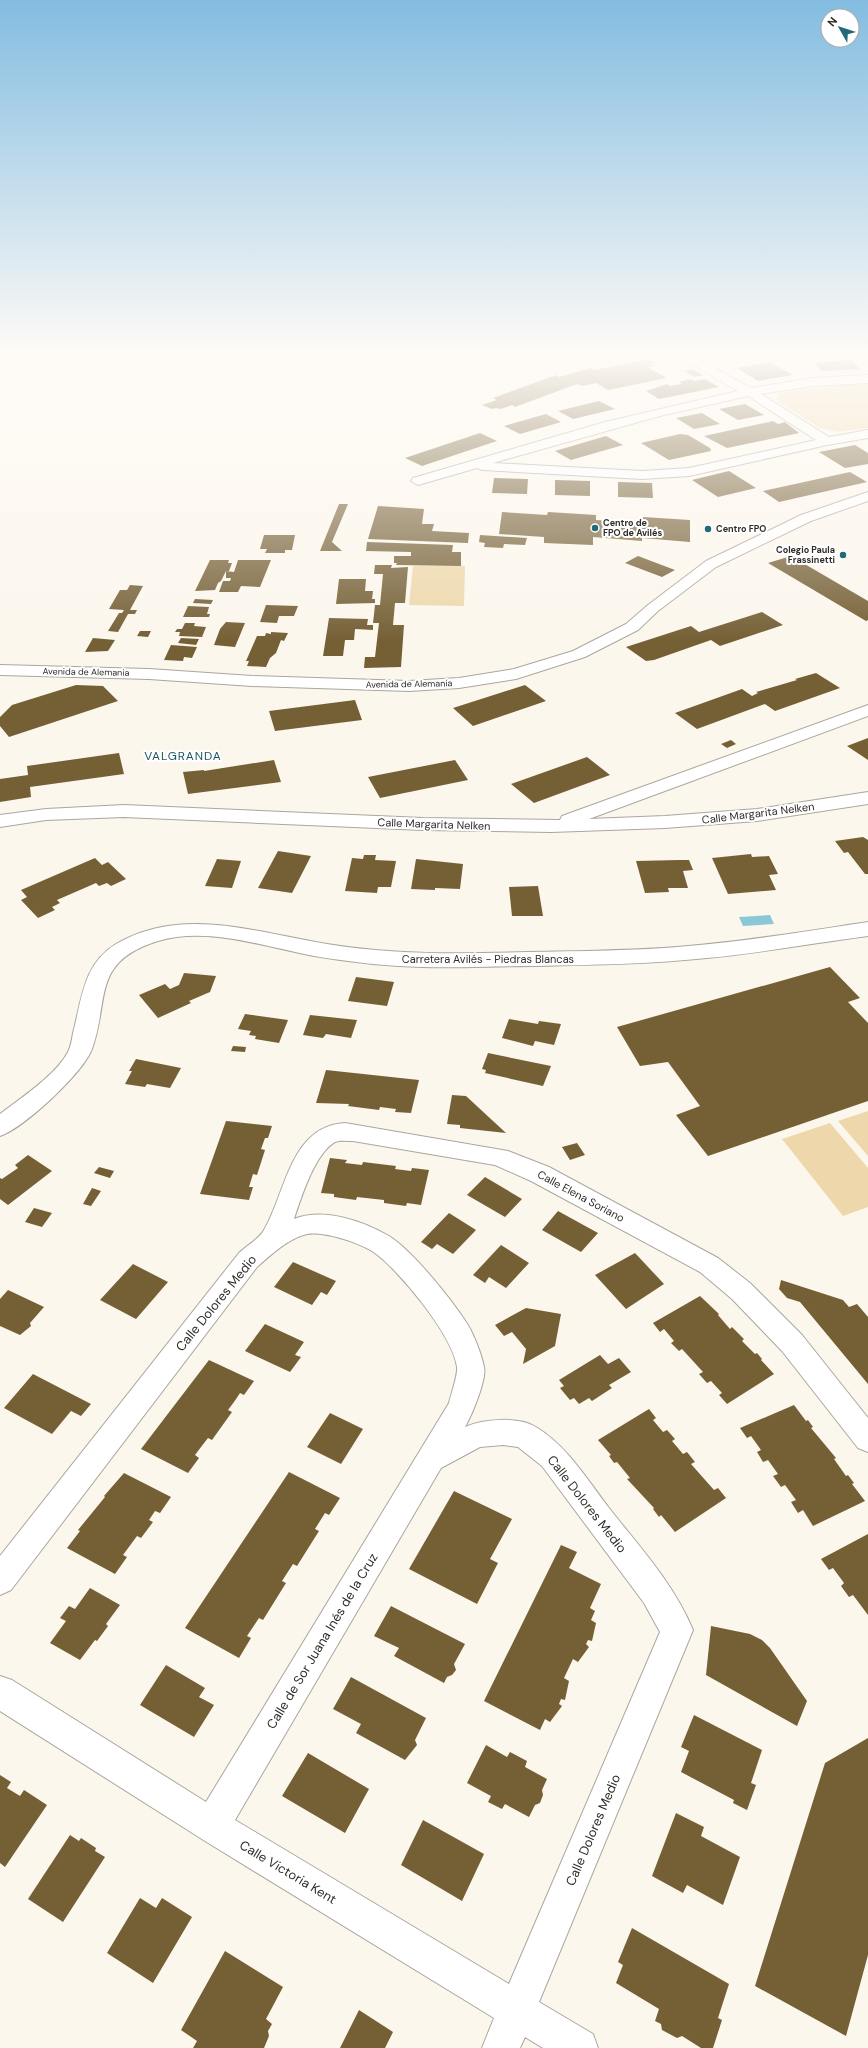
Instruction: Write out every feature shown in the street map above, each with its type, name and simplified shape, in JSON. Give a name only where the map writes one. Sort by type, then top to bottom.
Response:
[{"type":"street","points":[[418,481],[522,450]]},
{"type":"street","points":[[468,466],[642,475],[689,472],[789,450]]},
{"type":"street","name":"Avenida de Alemania","points":[[0,670],[149,674],[252,681],[409,686],[459,683],[516,674],[580,654],[632,627],[653,608],[711,564],[806,518],[868,496]]},
{"type":"street","points":[[0,688],[20,671]]},
{"type":"street","points":[[551,826],[868,710]]},
{"type":"street","points":[[648,790],[665,822]]},
{"type":"street","name":"Calle Margarita Nelken","points":[[0,821],[20,817],[76,812],[124,811],[423,824],[551,826],[665,822],[757,815],[868,798]]},
{"type":"street","name":"Carretera Avilés - Piedras Blancas","points":[[0,1127],[54,1082],[79,1053],[89,1021],[93,983],[104,964],[122,949],[154,934],[183,929],[204,929],[224,931],[336,953],[396,959],[466,961],[689,953],[868,929]]},
{"type":"street","name":"Calle Elena Soriano","points":[[274,1237],[309,1155],[321,1139],[335,1132],[353,1132],[499,1157],[540,1174],[710,1266],[741,1291],[792,1343],[868,1439]]},
{"type":"street","name":"Calle Dolores Medio","points":[[0,1580],[248,1260],[274,1237],[307,1224],[346,1228],[381,1244],[411,1271],[457,1330],[471,1368],[462,1406],[432,1458]]},
{"type":"street","name":"Calle Dolores Medio","points":[[432,1458],[476,1435],[503,1432],[525,1435],[552,1457],[655,1592],[677,1630],[518,2010]]},
{"type":"street","name":"Calle de Sor Juana Inés de la Cruz","points":[[212,1824],[432,1458]]},
{"type":"street","name":"Calle Victoria Kent","points":[[0,1692],[212,1824],[579,2048]]},
{"type":"street","points":[[501,2048],[518,2010]]},
{"type":"shaded area","points":[[413,566],[465,566],[464,606],[409,605]]},
{"type":"shaded area","points":[[868,1111],[868,1156],[838,1121]]},
{"type":"shaded area","points":[[830,1123],[868,1168],[868,1207],[843,1216],[782,1139]]},
{"type":"water","points":[[770,915],[774,924],[743,926],[739,917]]},
{"type":"building","points":[[430,450],[471,450],[422,466],[405,458]]},
{"type":"building","points":[[560,450],[607,450],[571,460],[555,451]]},
{"type":"building","points":[[652,450],[711,450],[711,451],[669,460]]},
{"type":"building","points":[[831,450],[862,450],[868,453],[868,464],[845,468],[819,452]]},
{"type":"building","points":[[729,471],[756,488],[718,497],[692,480]]},
{"type":"building","points":[[850,472],[867,482],[779,502],[763,491]]},
{"type":"building","points":[[494,478],[528,479],[527,494],[492,493]]},
{"type":"building","points":[[555,480],[590,481],[590,496],[555,495]]},
{"type":"building","points":[[618,482],[652,483],[653,498],[618,497]]},
{"type":"building","points":[[339,504],[348,504],[332,542],[342,551],[320,551]]},
{"type":"building","points":[[378,506],[424,509],[422,524],[434,524],[432,531],[469,533],[468,543],[368,539]]},
{"type":"building","name":"Centro de FPO de Avilés","points":[[502,512],[547,515],[548,512],[596,515],[596,520],[643,523],[643,517],[690,520],[690,542],[642,538],[642,541],[593,537],[593,545],[544,543],[544,537],[499,534]]},
{"type":"building","points":[[264,535],[295,535],[292,550],[285,550],[285,553],[265,553],[267,549],[260,549]]},
{"type":"building","points":[[480,535],[527,538],[525,545],[504,544],[503,548],[484,547],[485,543],[479,542]]},
{"type":"building","points":[[367,542],[453,545],[452,552],[461,552],[461,566],[396,565],[397,563],[394,563],[394,556],[411,556],[411,552],[366,551]]},
{"type":"building","points":[[638,556],[675,570],[662,577],[625,563]]},
{"type":"building","points":[[791,556],[868,601],[868,620],[866,621],[768,563]]},
{"type":"building","points":[[210,560],[229,560],[228,563],[232,563],[229,571],[226,571],[215,590],[195,591]]},
{"type":"building","points":[[238,560],[271,560],[260,587],[241,586],[238,592],[219,592],[223,581],[230,581],[231,578],[226,578],[226,571],[234,572]]},
{"type":"building","points":[[375,565],[392,565],[391,568],[408,567],[405,603],[395,603],[393,625],[404,625],[401,667],[364,668],[365,657],[375,657],[379,623],[373,623],[375,605],[380,605],[383,574],[374,574]]},
{"type":"building","points":[[339,579],[366,579],[365,591],[373,591],[372,599],[375,599],[375,603],[336,604]]},
{"type":"building","points":[[130,585],[143,586],[130,610],[137,610],[135,614],[128,614],[118,632],[108,631],[119,613],[122,613],[124,610],[109,609],[120,590],[127,590]]},
{"type":"building","points":[[195,599],[213,600],[211,604],[193,603]]},
{"type":"building","points":[[266,605],[298,606],[294,616],[279,616],[277,623],[260,622]]},
{"type":"building","points":[[188,606],[209,607],[207,614],[210,614],[209,617],[183,617]]},
{"type":"building","points":[[762,612],[783,625],[720,646],[711,640],[654,660],[646,661],[626,647],[691,626],[699,632]]},
{"type":"building","points":[[329,618],[368,619],[367,625],[373,625],[373,630],[355,629],[354,640],[345,640],[343,656],[323,656]]},
{"type":"building","points":[[226,622],[245,623],[235,647],[214,645],[220,629]]},
{"type":"building","points":[[185,623],[195,623],[194,626],[206,627],[202,637],[179,636],[180,632],[175,632],[177,629],[182,629]]},
{"type":"building","points":[[140,631],[151,631],[148,637],[137,636]]},
{"type":"building","points":[[271,632],[288,633],[284,641],[281,640],[276,653],[270,658],[266,667],[247,666],[249,661],[246,661],[257,636],[265,636],[266,633],[271,634]]},
{"type":"building","points":[[93,638],[115,640],[108,651],[85,652]]},
{"type":"building","points":[[181,638],[199,639],[196,645],[178,643]]},
{"type":"building","points":[[171,645],[197,647],[192,658],[184,657],[183,661],[164,660]]},
{"type":"building","points":[[816,673],[840,688],[775,711],[765,704],[697,729],[675,713],[742,689],[752,696],[758,693],[756,692]]},
{"type":"building","points":[[76,685],[103,686],[118,701],[9,737],[0,726],[0,717],[12,705]]},
{"type":"building","points":[[525,685],[546,701],[473,726],[453,708]]},
{"type":"building","points":[[355,700],[362,720],[275,731],[269,711]]},
{"type":"building","points":[[868,738],[868,760],[847,746]]},
{"type":"building","points":[[731,740],[736,744],[727,748],[721,744]]},
{"type":"building","points":[[119,753],[124,774],[30,787],[31,797],[0,802],[0,779],[28,775],[27,766]]},
{"type":"building","points":[[587,757],[610,775],[534,803],[511,784]]},
{"type":"building","points":[[274,760],[281,782],[188,794],[183,772],[204,771]]},
{"type":"building","points":[[455,760],[468,780],[380,798],[368,777]]},
{"type":"building","points":[[863,837],[868,840],[868,874],[865,874],[848,852],[844,853],[835,841]]},
{"type":"building","points":[[278,851],[311,856],[292,893],[258,888]]},
{"type":"building","points":[[751,854],[752,857],[769,856],[778,874],[769,875],[776,890],[728,894],[712,858]]},
{"type":"building","points":[[364,855],[376,855],[375,860],[396,861],[391,887],[378,887],[377,893],[345,891],[352,858],[363,859]]},
{"type":"building","points":[[95,858],[102,865],[108,862],[126,879],[111,886],[107,883],[99,886],[96,883],[57,900],[60,903],[52,907],[55,910],[38,918],[21,900],[27,897],[21,890]]},
{"type":"building","points":[[217,859],[241,861],[232,888],[205,886]]},
{"type":"building","points":[[416,859],[463,864],[460,889],[411,889]]},
{"type":"building","points":[[689,860],[693,870],[683,871],[688,888],[668,888],[669,892],[645,893],[636,861]]},
{"type":"building","points":[[538,886],[543,916],[512,916],[509,887]]},
{"type":"building","points":[[830,967],[860,998],[848,1002],[868,1023],[868,1101],[708,1156],[676,1115],[700,1106],[668,1062],[640,1066],[617,1027]]},
{"type":"building","points":[[184,973],[216,976],[210,992],[189,1001],[191,1003],[158,1018],[139,995],[165,984],[170,989],[179,985]]},
{"type":"building","points":[[356,977],[394,982],[387,1006],[348,1001]]},
{"type":"building","points":[[245,1014],[288,1020],[279,1043],[255,1039],[256,1036],[249,1035],[251,1031],[238,1029]]},
{"type":"building","points":[[310,1015],[357,1020],[351,1038],[326,1034],[323,1038],[303,1035]]},
{"type":"building","points":[[509,1019],[538,1024],[539,1021],[561,1024],[554,1045],[535,1041],[533,1046],[502,1038]]},
{"type":"building","points":[[233,1046],[246,1047],[245,1052],[231,1051]]},
{"type":"building","points":[[488,1053],[551,1066],[543,1086],[485,1073],[486,1070],[482,1069]]},
{"type":"building","points":[[136,1059],[181,1068],[170,1088],[147,1084],[145,1087],[125,1084],[132,1071],[129,1071]]},
{"type":"building","points":[[326,1070],[419,1080],[411,1113],[395,1112],[396,1109],[380,1107],[379,1110],[348,1106],[349,1104],[316,1103]]},
{"type":"building","points":[[452,1095],[466,1096],[506,1133],[460,1128],[460,1125],[447,1124]]},
{"type":"building","points":[[226,1121],[272,1126],[268,1138],[265,1138],[261,1149],[265,1150],[257,1175],[253,1174],[249,1187],[253,1187],[249,1200],[200,1194]]},
{"type":"building","points":[[577,1143],[585,1155],[570,1160],[562,1147]]},
{"type":"building","points":[[28,1155],[52,1171],[8,1205],[0,1199],[0,1178],[2,1179],[18,1168],[15,1165]]},
{"type":"building","points":[[330,1158],[347,1160],[345,1163],[362,1165],[363,1162],[396,1166],[395,1169],[411,1171],[412,1168],[429,1170],[421,1205],[407,1203],[406,1206],[384,1203],[384,1200],[357,1197],[356,1200],[334,1197],[334,1194],[321,1193]]},
{"type":"building","points":[[99,1167],[114,1171],[110,1178],[94,1173]]},
{"type":"building","points":[[485,1177],[522,1199],[505,1217],[467,1195]]},
{"type":"building","points":[[92,1188],[101,1191],[91,1206],[83,1204]]},
{"type":"building","points":[[34,1208],[52,1213],[42,1227],[25,1222]]},
{"type":"building","points":[[558,1211],[598,1233],[581,1252],[542,1230]]},
{"type":"building","points":[[449,1213],[476,1230],[453,1254],[437,1244],[432,1249],[421,1242]]},
{"type":"building","points":[[501,1245],[529,1263],[506,1288],[489,1277],[485,1283],[473,1275]]},
{"type":"building","points":[[635,1253],[664,1284],[626,1309],[595,1275]]},
{"type":"building","points":[[293,1262],[336,1281],[327,1295],[321,1292],[312,1305],[274,1287]]},
{"type":"building","points":[[133,1264],[168,1282],[136,1319],[100,1300]]},
{"type":"building","points":[[781,1280],[843,1300],[849,1307],[857,1304],[868,1317],[868,1384],[800,1302],[787,1298],[779,1289]]},
{"type":"building","points":[[8,1290],[44,1307],[30,1323],[31,1326],[20,1335],[0,1326],[0,1299]]},
{"type":"building","points":[[700,1296],[719,1314],[718,1315],[730,1329],[732,1327],[744,1339],[742,1341],[755,1354],[757,1353],[762,1359],[761,1360],[774,1374],[727,1404],[719,1395],[722,1393],[711,1381],[707,1383],[699,1374],[703,1372],[682,1349],[679,1351],[671,1343],[674,1341],[664,1329],[660,1332],[653,1323]]},
{"type":"building","points":[[526,1308],[561,1314],[555,1346],[523,1364],[526,1349],[512,1332],[504,1336],[495,1325]]},
{"type":"building","points":[[265,1324],[304,1342],[295,1355],[301,1357],[290,1372],[245,1351]]},
{"type":"building","points":[[600,1355],[608,1364],[619,1358],[631,1372],[609,1385],[612,1388],[592,1401],[589,1398],[579,1404],[574,1398],[570,1400],[560,1388],[564,1386],[559,1380]]},
{"type":"building","points":[[209,1360],[254,1381],[244,1395],[240,1393],[228,1410],[232,1412],[212,1440],[208,1438],[195,1455],[199,1458],[188,1473],[141,1449]]},
{"type":"building","points":[[33,1374],[91,1404],[81,1416],[71,1411],[52,1434],[4,1408]]},
{"type":"building","points":[[794,1405],[806,1421],[808,1420],[813,1427],[811,1428],[836,1458],[834,1459],[846,1476],[848,1475],[854,1483],[852,1484],[865,1501],[813,1526],[803,1510],[798,1513],[791,1502],[796,1500],[785,1485],[781,1487],[773,1476],[778,1474],[768,1460],[763,1462],[757,1452],[761,1450],[751,1436],[747,1438],[740,1428]]},
{"type":"building","points":[[649,1409],[656,1418],[653,1420],[663,1432],[667,1430],[675,1439],[672,1441],[683,1454],[687,1452],[695,1462],[691,1464],[714,1490],[718,1488],[726,1498],[675,1532],[661,1515],[659,1517],[653,1509],[654,1508],[627,1479],[630,1478],[617,1462],[614,1463],[609,1456],[611,1455],[598,1440]]},
{"type":"building","points":[[330,1413],[363,1429],[341,1464],[307,1447]]},
{"type":"building","points":[[289,1472],[340,1498],[329,1515],[325,1513],[315,1529],[319,1531],[297,1566],[293,1564],[282,1581],[286,1583],[263,1620],[259,1618],[247,1636],[251,1638],[239,1658],[185,1628]]},
{"type":"building","points":[[124,1473],[171,1497],[160,1513],[155,1511],[149,1520],[153,1522],[141,1538],[137,1536],[123,1555],[127,1557],[115,1574],[67,1548],[80,1531],[78,1530]]},
{"type":"building","points":[[454,1491],[512,1519],[490,1559],[498,1563],[477,1604],[409,1569]]},
{"type":"building","points":[[868,1534],[868,1615],[853,1595],[849,1597],[841,1586],[844,1583],[833,1568],[829,1570],[821,1559]]},
{"type":"building","points":[[561,1545],[577,1552],[569,1568],[601,1584],[590,1608],[595,1611],[591,1620],[596,1623],[592,1641],[588,1640],[586,1644],[589,1647],[578,1662],[573,1659],[564,1678],[569,1681],[565,1700],[561,1699],[559,1704],[562,1706],[550,1722],[545,1719],[540,1730],[484,1701]]},
{"type":"building","points":[[90,1588],[120,1605],[106,1624],[108,1626],[80,1660],[50,1643],[66,1621],[60,1618],[69,1606],[75,1609]]},
{"type":"building","points":[[391,1606],[465,1644],[454,1664],[456,1670],[452,1675],[447,1677],[444,1683],[394,1656],[399,1648],[374,1636]]},
{"type":"building","points":[[711,1626],[750,1634],[762,1640],[770,1648],[807,1701],[797,1726],[706,1675]]},
{"type":"building","points":[[166,1665],[205,1688],[199,1697],[214,1705],[194,1737],[140,1705]]},
{"type":"building","points":[[351,1677],[426,1718],[415,1740],[417,1745],[405,1760],[356,1733],[361,1724],[333,1709]]},
{"type":"building","points":[[694,1715],[762,1750],[751,1783],[756,1785],[747,1810],[733,1803],[734,1800],[681,1772],[689,1751],[681,1747]]},
{"type":"building","points":[[868,1738],[868,1955],[846,2036],[755,1986],[825,1763]]},
{"type":"building","points":[[486,1745],[507,1757],[510,1752],[527,1761],[525,1767],[547,1779],[542,1790],[543,1795],[540,1803],[535,1805],[529,1817],[505,1804],[502,1809],[488,1802],[491,1796],[467,1783]]},
{"type":"building","points":[[308,1753],[369,1789],[345,1833],[282,1796]]},
{"type":"building","points":[[0,1775],[11,1782],[7,1788],[20,1796],[24,1790],[47,1805],[5,1867],[0,1863]]},
{"type":"building","points":[[676,1813],[704,1827],[701,1836],[740,1857],[723,1905],[687,1885],[683,1893],[652,1876]]},
{"type":"building","points":[[423,1820],[484,1854],[462,1901],[401,1865]]},
{"type":"building","points":[[70,1835],[79,1841],[81,1838],[96,1848],[95,1851],[105,1857],[63,1922],[28,1899]]},
{"type":"building","points":[[140,1898],[156,1908],[162,1898],[192,1917],[153,1983],[107,1953]]},
{"type":"building","points":[[632,1928],[729,1984],[718,2018],[722,2020],[713,2048],[701,2048],[682,2036],[677,2038],[662,2030],[661,2024],[655,2021],[659,2009],[616,1983],[623,1965],[618,1962]]},
{"type":"building","points":[[225,1951],[283,1987],[266,2019],[272,2024],[268,2031],[269,2036],[264,2048],[193,2048],[197,2041],[181,2030]]},
{"type":"building","points":[[359,2010],[393,2032],[385,2048],[340,2048]]},
{"type":"place","name":"Centro de FPO de Avilés","points":[[595,528]]},
{"type":"place","name":"Centro FPO","points":[[708,529]]},
{"type":"place","name":"Colegio Paula Frassinetti","points":[[843,555]]},
{"type":"district","name":"VALGRANDA","points":[[183,756]]}]
